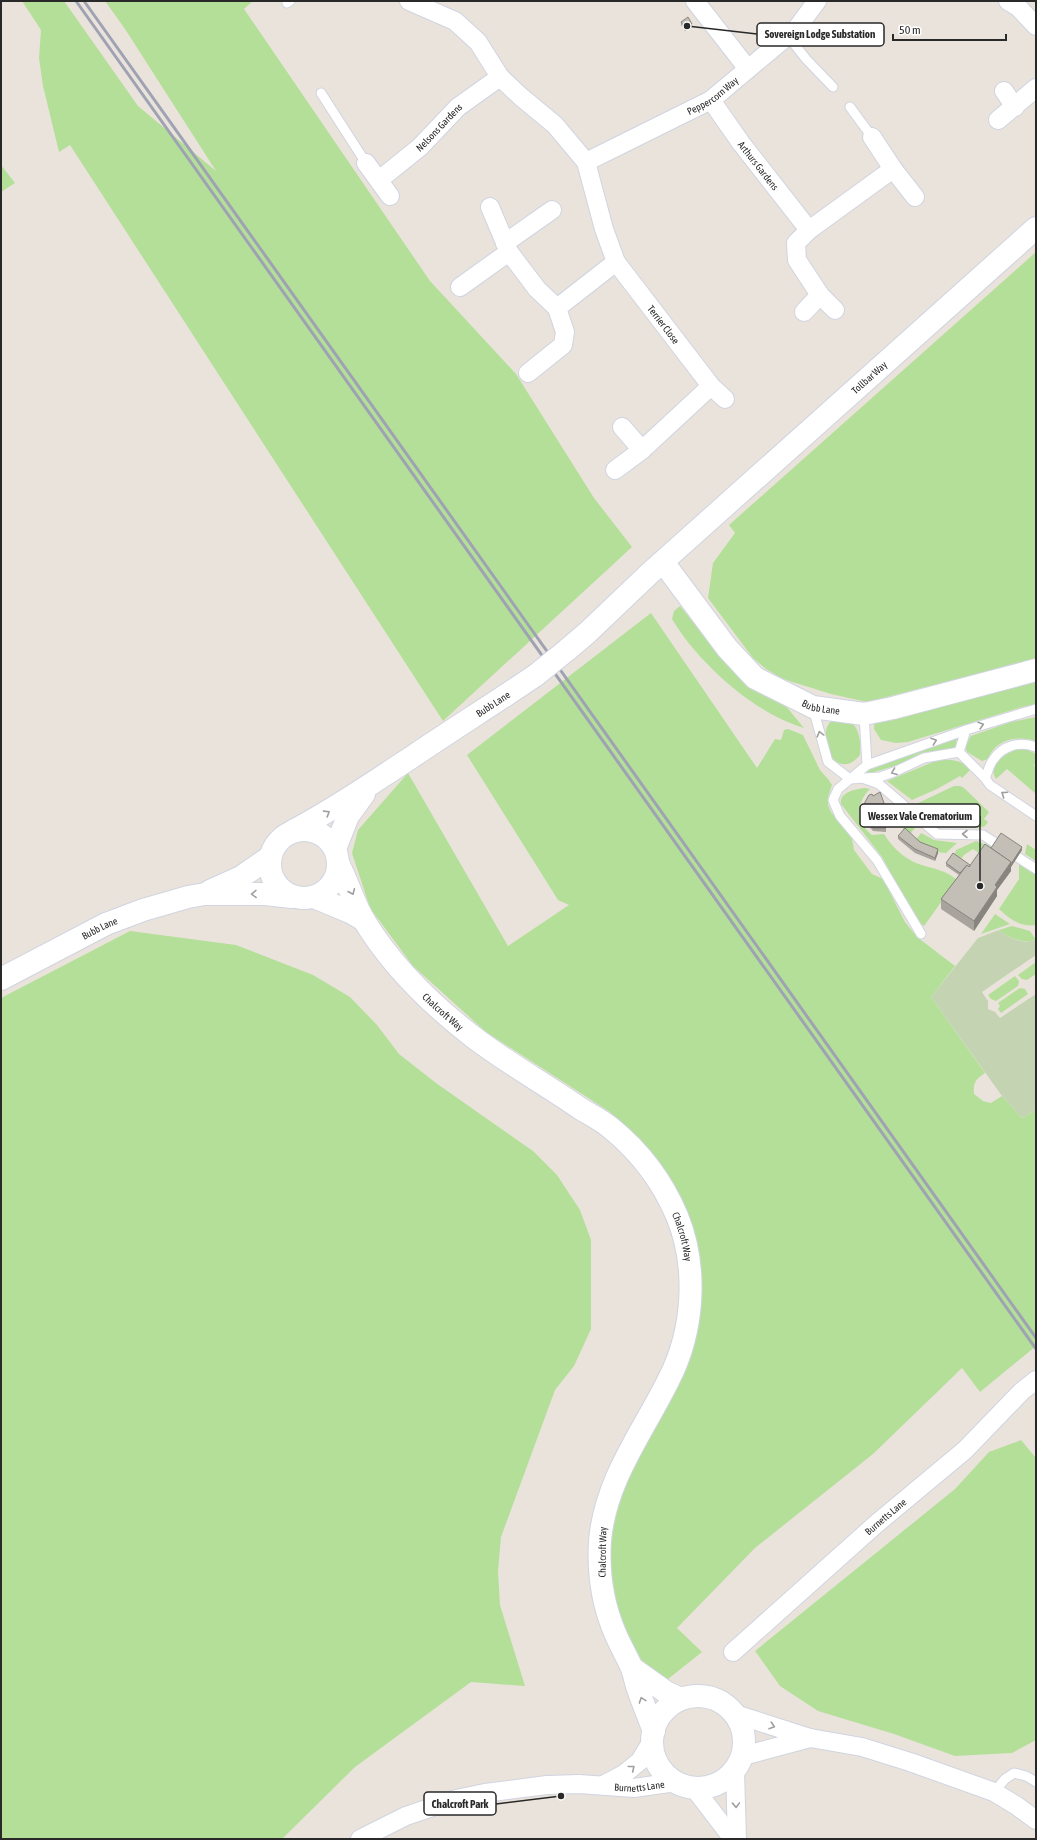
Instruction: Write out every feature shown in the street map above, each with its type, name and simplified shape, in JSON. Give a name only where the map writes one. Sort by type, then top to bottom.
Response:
[{"type":"street","points":[[409,1],[455,21],[478,42],[500,77],[520,96],[556,125],[586,162]]},
{"type":"street","points":[[695,1],[748,69]]},
{"type":"street","name":"Peppercorn Way","points":[[586,162],[711,100],[797,28],[817,1]]},
{"type":"street","points":[[1008,1],[1018,7],[1036,26]]},
{"type":"street","name":"Nelsons Gardens","points":[[379,180],[420,146],[458,107],[500,77]]},
{"type":"street","points":[[998,120],[1036,88]]},
{"type":"street","points":[[1004,91],[1015,107]]},
{"type":"street","name":"Arthurs Gardens","points":[[711,100],[741,143],[809,230]]},
{"type":"street","points":[[872,137],[893,169],[915,198]]},
{"type":"street","name":"Terrier Close","points":[[586,162],[604,229],[616,262],[711,386],[725,399]]},
{"type":"street","points":[[366,163],[390,196]]},
{"type":"street","points":[[835,310],[820,296],[797,260],[796,243],[809,230],[893,169]]},
{"type":"street","points":[[490,207],[507,248],[537,290],[557,308],[565,332],[563,345],[532,367]]},
{"type":"street","points":[[460,287],[552,210]]},
{"type":"street","name":"Tollbar Way","points":[[703,527],[1036,228]]},
{"type":"street","points":[[557,308],[616,262]]},
{"type":"street","points":[[804,312],[820,296]]},
{"type":"street","points":[[615,470],[642,450],[711,386]]},
{"type":"street","points":[[622,427],[642,450]]},
{"type":"street","name":"Bubb Lane","points":[[293,831],[321,817],[369,787],[411,757],[484,711],[536,675],[587,633],[703,527]]},
{"type":"street","name":"Bubb Lane","points":[[663,562],[727,648],[755,678],[813,707],[864,714],[1036,670]]},
{"type":"street","name":"Bubb Lane","points":[[337,857],[348,816],[369,787]]},
{"type":"street","points":[[303,830],[317,832],[330,840],[337,857],[334,882],[322,894],[303,897],[284,892],[277,885],[272,876],[270,867],[272,850],[281,839],[293,831],[303,830]]},
{"type":"street","name":"Bubb Lane","points":[[205,894],[242,877],[270,857]]},
{"type":"street","name":"Chalcroft Way","points":[[337,857],[364,920],[407,975],[457,1024],[492,1050],[610,1127],[638,1155],[659,1183],[677,1216],[688,1254],[690,1273],[689,1314],[684,1338],[679,1358],[671,1376],[628,1452],[616,1478],[604,1519],[600,1540],[600,1573],[607,1612],[632,1668],[653,1736]]},
{"type":"street","name":"Bubb Lane","points":[[1,979],[106,924],[143,910],[188,897],[205,894],[265,894],[303,897]]},
{"type":"street","name":"Chalcroft Way","points":[[303,897],[350,912],[364,920]]},
{"type":"street","name":"Burnetts Lane","points":[[733,1652],[875,1525],[964,1450],[1022,1391],[1036,1380]]},
{"type":"street","name":"Chalcroft Way","points":[[632,1668],[666,1692],[682,1699]]},
{"type":"street","points":[[737,1839],[739,1763],[745,1745],[741,1723],[735,1714],[720,1701],[711,1697],[691,1696],[682,1699],[667,1708],[659,1719],[653,1736],[655,1758],[658,1765],[669,1778],[685,1785],[712,1786],[721,1782],[739,1763],[810,1738]]},
{"type":"street","points":[[735,1714],[810,1738],[883,1752],[994,1792],[1036,1820]]},
{"type":"street","name":"Burnetts Lane","points":[[603,1785],[624,1774],[640,1761],[653,1736]]},
{"type":"street","name":"Burnetts Lane","points":[[360,1839],[406,1816],[456,1799],[485,1792],[547,1785],[603,1785],[634,1788],[685,1785]]},
{"type":"street","points":[[685,1785],[733,1839]]},
{"type":"lane","points":[[788,36],[806,59],[833,87]]},
{"type":"lane","points":[[322,94],[366,163]]},
{"type":"lane","points":[[850,107],[872,137]]},
{"type":"lane","points":[[813,707],[828,762],[850,779],[863,779],[894,772],[924,758],[959,752]]},
{"type":"lane","points":[[921,934],[877,860],[840,816],[833,800],[838,789],[867,765],[966,730],[1036,709]]},
{"type":"lane","points":[[864,714],[867,765]]},
{"type":"lane","points":[[959,752],[966,730]]},
{"type":"lane","points":[[985,778],[992,760],[1005,747],[1019,744],[1036,747]]},
{"type":"lane","points":[[959,752],[990,785],[1036,816]]},
{"type":"lane","points":[[863,779],[879,784],[937,834],[983,835],[1036,869]]},
{"type":"lane","points":[[994,1792],[1005,1779],[1014,1773],[1026,1776],[1036,1782]]},
{"type":"green space","points":[[22,1],[64,1],[138,106],[216,171],[125,29],[105,1],[253,1],[244,9],[430,281],[516,374],[594,498],[632,547],[443,721],[70,145],[59,152],[43,86],[39,58],[41,30]]},
{"type":"green space","points":[[1,165],[15,183],[1,192]]},
{"type":"green space","points":[[1036,252],[1036,659],[867,702],[831,694],[783,679],[766,669],[753,658],[708,598],[713,563],[735,533],[729,525]]},
{"type":"green space","points":[[680,606],[731,669],[755,689],[785,705],[804,728],[785,721],[766,711],[729,685],[712,669],[683,636],[672,619],[674,611]]},
{"type":"green space","points":[[651,613],[757,768],[775,739],[781,740],[784,730],[788,729],[803,735],[820,770],[832,785],[828,797],[828,805],[831,812],[852,839],[854,850],[872,874],[883,879],[905,922],[917,937],[955,966],[931,997],[985,1073],[976,1081],[974,1086],[974,1094],[983,1101],[991,1103],[1002,1096],[1022,1118],[1036,1110],[1036,1346],[980,1392],[962,1368],[873,1454],[755,1548],[677,1628],[702,1652],[668,1679],[648,1667],[636,1654],[615,1611],[608,1563],[614,1510],[696,1320],[653,1158],[610,1112],[486,1032],[413,966],[370,908],[352,853],[358,830],[408,773],[508,946],[569,905],[558,900],[467,755]]},
{"type":"green space","points":[[1036,676],[1036,704],[908,742],[896,743],[881,740],[874,729],[875,717]]},
{"type":"green space","points":[[1036,717],[1036,741],[1022,738],[1008,740],[996,747],[991,752],[988,759],[982,761],[967,752],[965,746],[971,736],[1011,722]]},
{"type":"green space","points":[[833,719],[845,720],[852,723],[859,735],[860,755],[851,763],[843,764],[836,761],[830,755],[826,746],[825,736],[827,727]]},
{"type":"green space","points":[[958,736],[956,743],[957,748],[921,753],[898,765],[867,774],[863,773],[868,768]]},
{"type":"green space","points":[[1020,749],[1028,750],[1036,754],[1034,766],[1036,768],[1036,794],[1007,769],[996,779],[994,768],[996,763],[1004,755]]},
{"type":"green space","points":[[941,760],[957,761],[971,769],[962,778],[960,776],[937,789],[912,800],[887,781],[933,762]]},
{"type":"green space","points":[[954,786],[964,788],[989,812],[984,819],[988,822],[985,826],[980,828],[953,827],[942,824],[916,804]]},
{"type":"green space","points":[[865,788],[870,789],[862,801],[859,813],[860,819],[872,835],[884,834],[896,850],[907,858],[919,864],[942,871],[957,880],[924,926],[916,919],[882,857],[841,804],[841,800],[845,794],[853,790]]},
{"type":"green space","points":[[900,814],[915,828],[909,835],[898,824],[897,816]]},
{"type":"green space","points":[[921,833],[934,840],[957,843],[946,853],[936,852],[915,841]]},
{"type":"green space","points":[[976,841],[992,847],[987,854],[983,856],[973,849],[964,855],[960,860],[954,856],[956,850]]},
{"type":"green space","points":[[1027,844],[1036,850],[1036,861],[1025,854]]},
{"type":"green space","points":[[1019,862],[1036,874],[1036,925],[1025,925],[1016,922],[999,909],[1019,879]]},
{"type":"green space","points":[[995,914],[1010,924],[981,934]]},
{"type":"green space","points":[[1012,926],[1030,931],[1036,940],[1016,940],[999,930]]},
{"type":"green space","points":[[999,930],[1007,936],[1017,940],[1036,940],[1036,955],[982,992],[988,1001],[988,1009],[995,1012],[1000,1018],[1036,994],[1036,1110],[1022,1118],[1002,1096],[931,997],[978,938]]},
{"type":"green space","points":[[130,931],[236,945],[313,975],[350,997],[377,1025],[399,1054],[436,1083],[533,1151],[557,1175],[580,1210],[591,1240],[591,1329],[574,1366],[555,1390],[501,1537],[498,1571],[500,1605],[525,1686],[471,1682],[355,1767],[282,1839],[1,1839],[1,998]]},
{"type":"green space","points":[[1036,962],[1036,974],[1027,980],[1022,979],[1018,975]]},
{"type":"green space","points":[[1015,976],[1019,981],[1018,986],[996,1001],[991,999],[988,995]]},
{"type":"green space","points":[[1020,988],[1025,989],[1028,994],[1001,1013],[998,1009],[1000,1006],[998,1003]]},
{"type":"green space","points":[[1021,1440],[1036,1458],[1036,1740],[1012,1753],[955,1756],[894,1734],[818,1711],[780,1686],[755,1651],[955,1489],[989,1452]]},
{"type":"building","points":[[688,17],[692,24],[685,28],[681,22]]},
{"type":"building","points":[[880,792],[884,803],[880,806],[881,814],[886,816],[886,828],[873,828],[866,820],[863,811],[865,802],[869,795],[872,794],[873,796]]},
{"type":"building","points":[[905,828],[920,842],[938,849],[935,858],[915,849],[898,836]]},
{"type":"building","points":[[1001,833],[1022,847],[1011,864],[1011,862],[991,848]]},
{"type":"building","points":[[985,844],[1011,862],[995,885],[997,887],[974,921],[941,899],[967,865],[969,867]]},
{"type":"building","points":[[953,853],[970,865],[969,867],[967,865],[960,873],[946,863]]},
{"type":"railway","points":[[76,1],[1036,1349]]},
{"type":"railway","points":[[84,1],[1036,1338]]},
{"type":"place","name":"Sovereign Lodge Substation","points":[[687,26]]},
{"type":"place","name":"Wessex Vale Crematorium","points":[[980,886]]},
{"type":"place","name":"Chalcroft Park","points":[[561,1796]]}]
